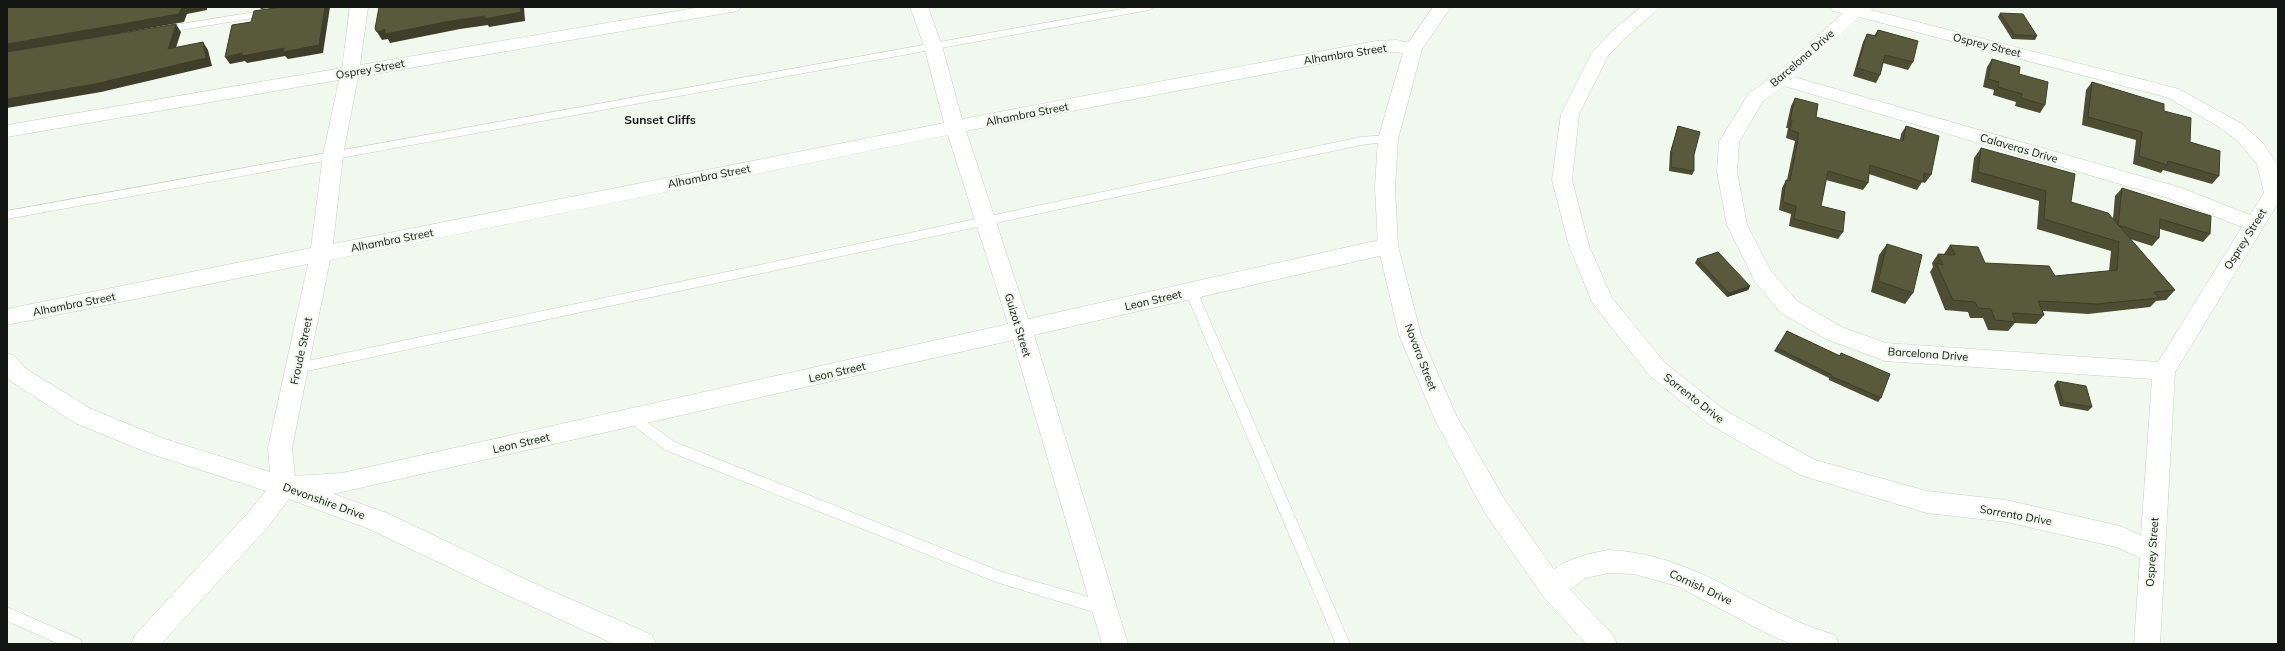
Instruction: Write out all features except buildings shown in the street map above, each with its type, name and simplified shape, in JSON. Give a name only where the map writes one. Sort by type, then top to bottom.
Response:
[{"type":"street","name":"Froude Street","points":[[284,487],[280,448],[321,254],[333,155],[350,73],[359,7]]},
{"type":"street","name":"Osprey Street","points":[[7,131],[732,7]]},
{"type":"street","name":"Guizot Street","points":[[919,7],[933,46],[955,127],[1020,330],[1115,644]]},
{"type":"street","name":"Novara Street","points":[[1442,7],[1413,49],[1388,139],[1385,187],[1388,246],[1410,335],[1447,420],[1494,505],[1552,588],[1604,644]]},
{"type":"street","name":"Sorrento Drive","points":[[1652,7],[1618,35],[1600,54],[1570,114],[1562,180],[1579,246],[1603,302],[1657,369],[1718,418],[1809,468],[1927,502],[2006,511],[2120,537],[2152,552]]},
{"type":"street","name":"Osprey Street","points":[[1853,8],[2172,93],[2221,118],[2241,132],[2266,161],[2274,193],[2164,371],[2147,644]]},
{"type":"street","name":"Barcelona Drive","points":[[1853,8],[1781,79],[1756,97],[1729,142],[1727,172],[1736,225],[1763,276],[1789,307],[1834,333],[1885,352],[2164,371]]},
{"type":"street","name":"Alhambra Street","points":[[7,317],[955,127],[1376,47],[1397,46],[1413,49]]},
{"type":"street","name":"Calaveras Drive","points":[[1781,79],[2175,193],[2254,224]]},
{"type":"street","name":"Leon Street","points":[[284,487],[342,483],[1388,246]]},
{"type":"street","name":"Devonshire Drive","points":[[7,362],[17,374],[83,416],[159,448],[284,487],[378,521],[518,588],[643,644]]},
{"type":"street","points":[[144,644],[257,521],[284,487]]},
{"type":"street","name":"Cornish Drive","points":[[1552,588],[1581,568],[1608,561],[1638,562],[1684,577],[1785,628],[1826,644]]},
{"type":"lane","points":[[153,32],[302,7]]},
{"type":"lane","points":[[7,215],[1149,7]]},
{"type":"lane","points":[[298,368],[760,271],[984,219],[1362,141],[1388,139]]},
{"type":"lane","points":[[1191,291],[1343,644]]},
{"type":"lane","points":[[634,418],[670,446],[677,449],[1001,578],[1103,608]]},
{"type":"lane","points":[[7,614],[75,644]]},
{"type":"district","name":"Sunset Cliffs","points":[[660,119]]}]
